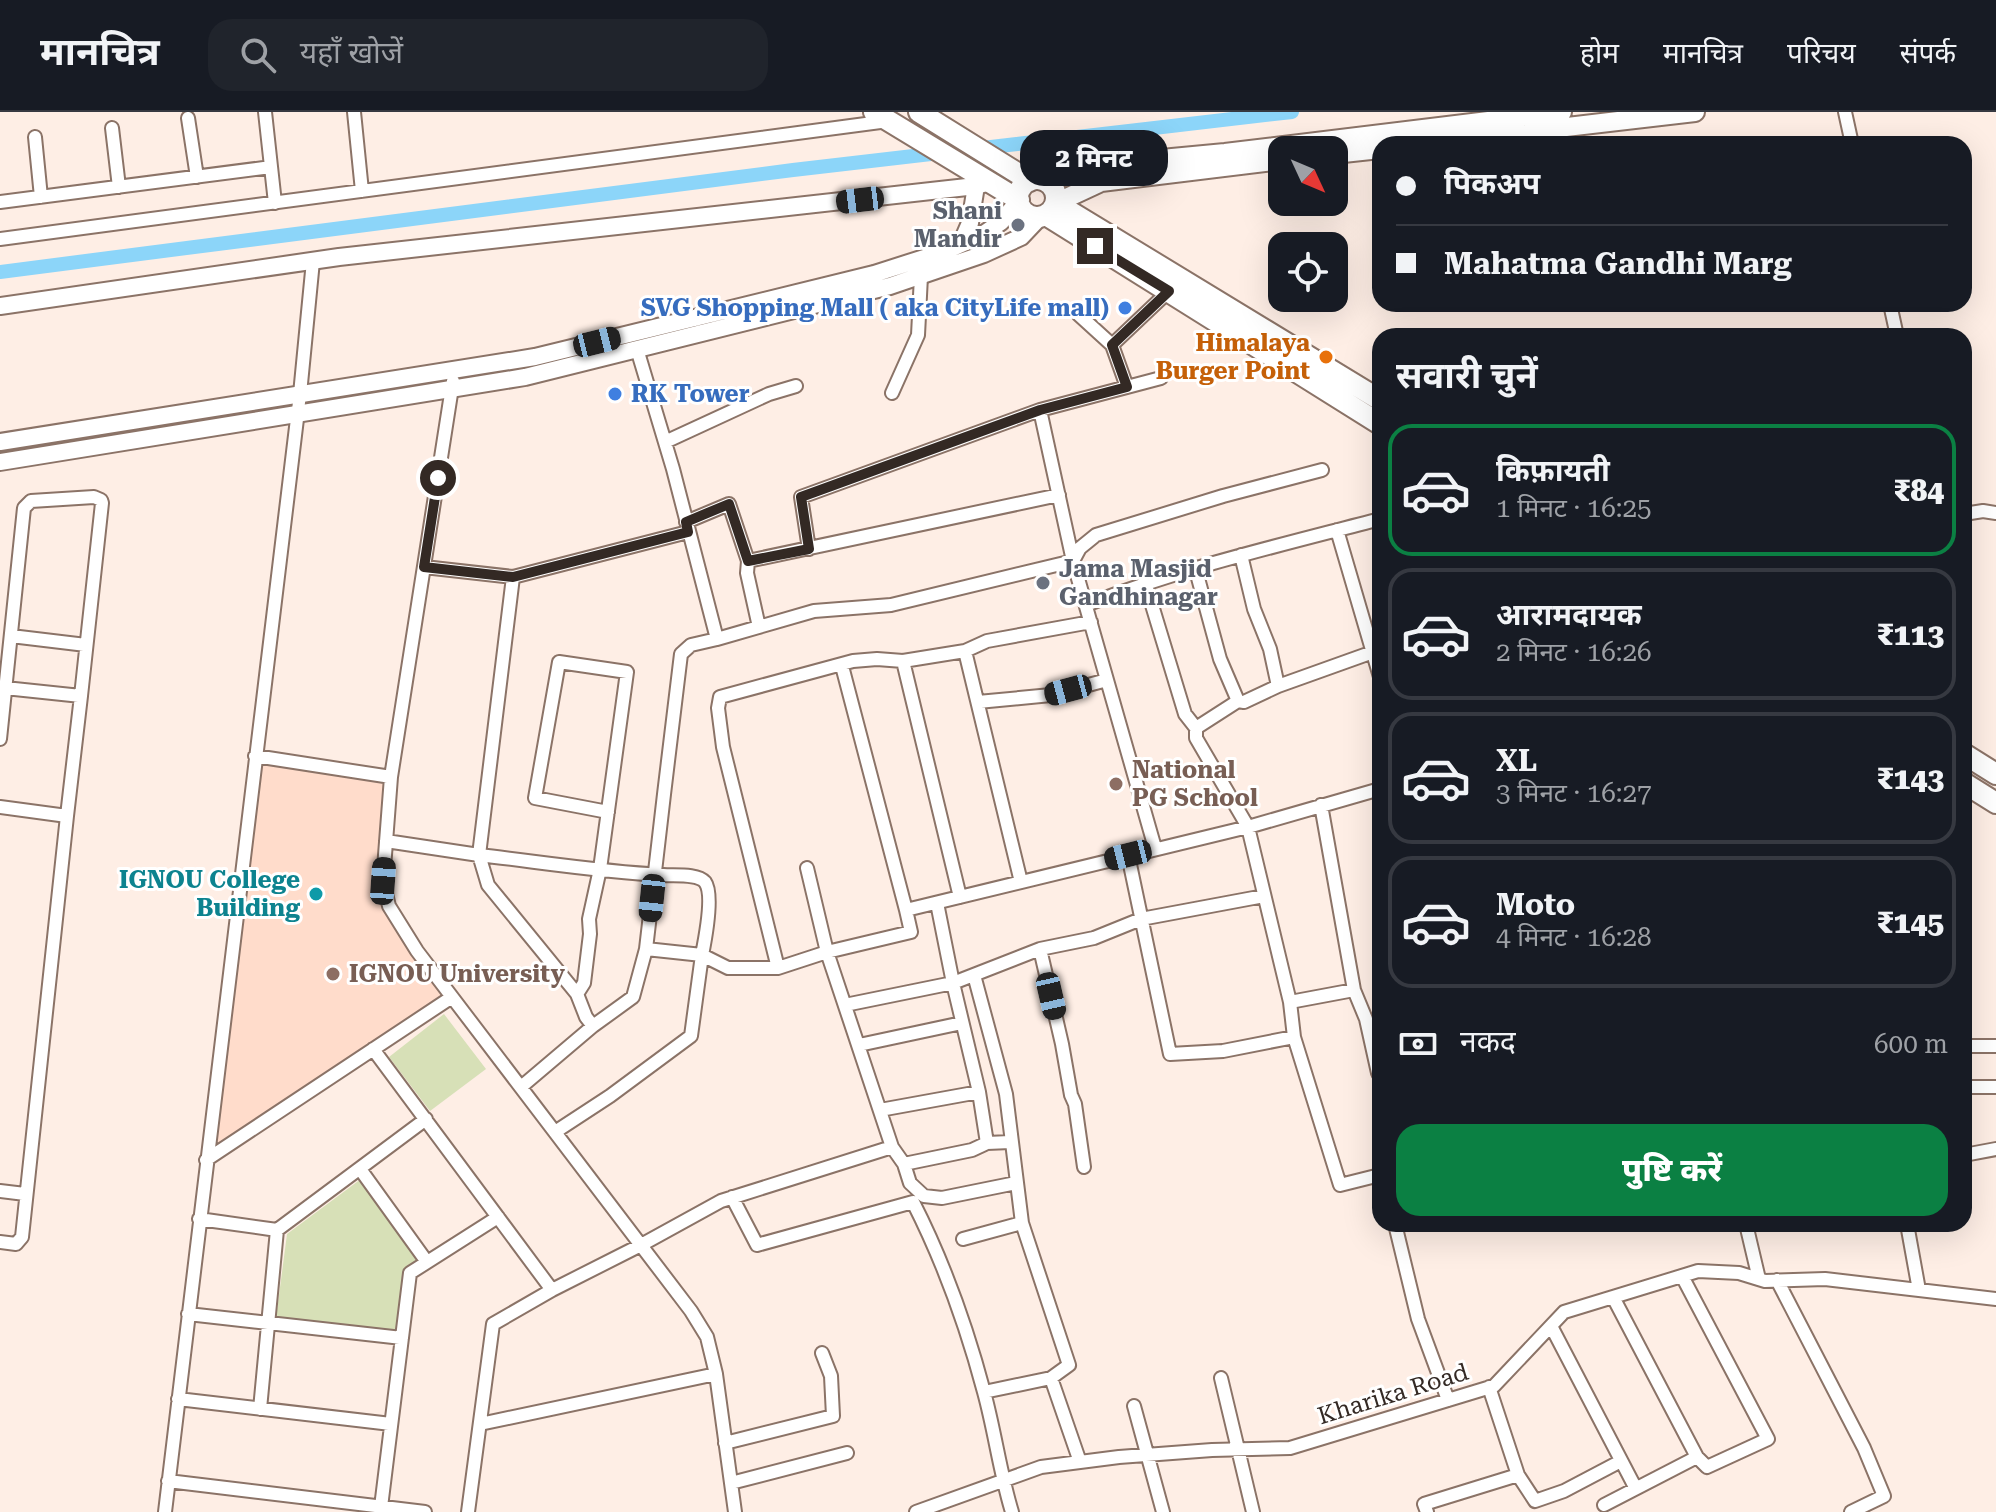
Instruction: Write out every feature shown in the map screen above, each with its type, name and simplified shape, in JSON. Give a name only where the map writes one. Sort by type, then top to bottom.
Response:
[{"type":"main road","points":[[919,112],[990,158],[1054,190],[1047,212]]},
{"type":"main road","points":[[1268,162],[1101,182],[1047,212],[1025,213],[1019,200],[1023,186],[1058,171],[1562,112]]},
{"type":"main road","points":[[1490,136],[1695,112]]},
{"type":"main road","points":[[881,116],[965,167],[983,184],[1019,200]]},
{"type":"main road","points":[[1348,152],[1372,150]]},
{"type":"main road","points":[[1047,212],[1372,419]]},
{"type":"main road","points":[[1047,212],[1372,395]]},
{"type":"main road","points":[[1972,759],[1996,774]]},
{"type":"main road","points":[[1972,788],[1996,803]]},
{"type":"street","points":[[265,112],[275,203]]},
{"type":"street","points":[[354,112],[362,191]]},
{"type":"street","points":[[1845,112],[1850,136]]},
{"type":"street","points":[[0,239],[362,191],[881,116]]},
{"type":"street","points":[[188,118],[197,177]]},
{"type":"street","points":[[112,128],[119,187]]},
{"type":"street","points":[[35,137],[41,197]]},
{"type":"street","points":[[0,202],[271,167]]},
{"type":"street","points":[[0,306],[313,261],[983,184],[961,244]]},
{"type":"street","points":[[0,442],[535,357],[858,278],[943,252],[982,235],[1001,222],[1019,200]]},
{"type":"street","points":[[0,462],[525,377],[890,286],[984,254],[1021,237],[1047,212]]},
{"type":"street","points":[[165,1512],[300,394],[313,261]]},
{"type":"street","points":[[892,393],[918,335],[921,276]]},
{"type":"street","points":[[1112,345],[1169,291]]},
{"type":"street","points":[[1078,314],[1112,345],[1127,387]]},
{"type":"street","points":[[637,349],[717,639]]},
{"type":"street","points":[[455,370],[391,777],[383,881],[389,906],[417,951],[641,1245],[707,1337],[716,1374],[735,1512]]},
{"type":"street","points":[[809,549],[801,497],[1040,410],[1161,378]]},
{"type":"street","points":[[665,442],[769,394],[796,386]]},
{"type":"street","points":[[1040,410],[1073,561],[1155,848]]},
{"type":"street","points":[[521,1087],[593,1026],[633,997],[646,949],[681,654],[691,645],[814,611],[891,605],[1073,561],[1080,548],[1096,535],[1322,470]]},
{"type":"street","points":[[748,561],[1059,495]]},
{"type":"street","points":[[0,739],[3,688],[25,504],[94,497],[102,503],[20,1242],[0,1242]]},
{"type":"street","points":[[424,567],[513,577],[687,527],[729,504],[748,561],[747,573],[759,627]]},
{"type":"street","points":[[1972,513],[1996,513]]},
{"type":"street","points":[[1086,605],[1195,567],[1372,521]]},
{"type":"street","points":[[1337,530],[1372,649]]},
{"type":"street","points":[[1241,555],[1278,686]]},
{"type":"street","points":[[1195,567],[1220,659],[1238,701]]},
{"type":"street","points":[[513,577],[479,855],[488,885],[577,994],[593,1026]]},
{"type":"street","points":[[1145,582],[1185,714],[1196,728],[1196,738],[1248,827],[1290,1002],[1294,1037],[1340,1185],[1372,1177]]},
{"type":"street","points":[[778,968],[723,747],[718,708],[720,697],[853,661],[903,661],[965,651],[987,641],[1091,622]]},
{"type":"street","points":[[11,636],[86,645]]},
{"type":"street","points":[[965,651],[1021,882]]},
{"type":"street","points":[[1196,728],[1238,701],[1244,702],[1278,686],[1372,652]]},
{"type":"street","points":[[903,661],[960,897]]},
{"type":"street","points":[[577,994],[584,983],[589,919],[600,869],[608,812],[627,672],[559,662],[535,798],[608,812]]},
{"type":"street","points":[[646,949],[702,955],[728,968],[778,968],[827,952],[911,932],[842,666]]},
{"type":"street","points":[[978,702],[1051,695],[1107,680]]},
{"type":"street","points":[[3,688],[81,696]]},
{"type":"street","points":[[255,756],[391,777]]},
{"type":"street","points":[[906,910],[1248,827],[1372,791]]},
{"type":"street","points":[[1321,805],[1354,990],[1366,1019],[1372,1046]]},
{"type":"street","points":[[0,807],[67,816]]},
{"type":"street","points":[[386,841],[479,855],[693,877],[706,884],[707,928],[691,1036],[555,1132]]},
{"type":"street","points":[[1128,855],[1170,1054],[1223,1051],[1294,1037]]},
{"type":"street","points":[[807,868],[827,952],[892,1147],[904,1164],[910,1183],[924,1196],[942,1198],[1016,1183]]},
{"type":"street","points":[[845,1005],[953,983],[1040,949],[1094,938],[1141,919],[1264,896]]},
{"type":"street","points":[[937,903],[979,1092],[987,1143]]},
{"type":"street","points":[[1040,949],[1075,1104],[1084,1167]]},
{"type":"street","points":[[974,975],[1006,1094],[1022,1223],[1069,1365],[1051,1378],[984,1392]]},
{"type":"street","points":[[1290,1002],[1354,990]]},
{"type":"street","points":[[206,1160],[452,997]]},
{"type":"street","points":[[1366,1019],[1372,1018]]},
{"type":"street","points":[[859,1045],[962,1023]]},
{"type":"street","points":[[1972,1046],[1996,1046]]},
{"type":"street","points":[[373,1049],[552,1290]]},
{"type":"street","points":[[1972,1087],[1996,1087]]},
{"type":"street","points":[[880,1110],[979,1092]]},
{"type":"street","points":[[199,1219],[277,1230],[426,1119]]},
{"type":"street","points":[[904,1164],[972,1150],[987,1143],[1010,1142]]},
{"type":"street","points":[[468,1512],[493,1324],[732,1197],[892,1147]]},
{"type":"street","points":[[1972,1154],[1996,1149]]},
{"type":"street","points":[[360,1169],[427,1262]]},
{"type":"street","points":[[0,1191],[25,1194]]},
{"type":"street","points":[[732,1197],[757,1245],[913,1202],[936,1249],[984,1392],[1002,1481],[1012,1512]]},
{"type":"street","points":[[381,1507],[410,1273],[498,1217]]},
{"type":"street","points":[[963,1239],[1022,1223]]},
{"type":"street","points":[[260,1409],[277,1230]]},
{"type":"street","points":[[1397,1232],[1418,1319],[1448,1400]]},
{"type":"street","points":[[1748,1232],[1759,1279]]},
{"type":"street","points":[[1908,1232],[1919,1290]]},
{"type":"street","name":"Kharika Road","points":[[916,1512],[939,1508],[1041,1467],[1147,1455],[1290,1448],[1494,1386],[1564,1312],[1698,1271],[1739,1273],[1759,1279],[1825,1279],[1996,1299]]},
{"type":"street","points":[[1613,1297],[1697,1457],[1707,1467],[1768,1439],[1682,1276]]},
{"type":"street","points":[[1777,1280],[1864,1448],[1884,1496],[1851,1512]]},
{"type":"street","points":[[188,1314],[402,1338]]},
{"type":"street","points":[[1551,1326],[1635,1487]]},
{"type":"street","points":[[725,1443],[833,1416],[831,1376],[822,1353]]},
{"type":"street","points":[[480,1424],[716,1374]]},
{"type":"street","points":[[1051,1378],[1080,1462]]},
{"type":"street","points":[[1221,1378],[1253,1512]]},
{"type":"street","points":[[1489,1387],[1518,1475],[1535,1501],[1564,1491],[1621,1461]]},
{"type":"street","points":[[178,1399],[391,1424]]},
{"type":"street","points":[[1134,1406],[1163,1512]]},
{"type":"street","points":[[731,1483],[847,1453]]},
{"type":"street","points":[[1611,1506],[1635,1487],[1697,1457]]},
{"type":"street","points":[[1427,1512],[1424,1504],[1518,1475]]},
{"type":"street","points":[[168,1481],[425,1512]]},
{"type":"shaded area","name":"IGNOU University","points":[[257,759],[390,778],[387,907],[452,997],[206,1160]]},
{"type":"green space","points":[[444,1014],[486,1069],[430,1111],[389,1057]]},
{"type":"green space","points":[[361,1179],[420,1260],[405,1270],[396,1332],[276,1318],[287,1234]]},
{"type":"waterway","points":[[0,272],[793,170],[1292,112]]},
{"type":"place","name":"Shani Mandir","points":[[1018,225]]},
{"type":"place","name":"SVG Shopping Mall ( aka CityLife mall)","points":[[1125,308]]},
{"type":"place","name":"Himalaya Burger Point","points":[[1326,357]]},
{"type":"place","name":"RK Tower","points":[[615,394]]},
{"type":"place","name":"Jama Masjid Gandhinagar","points":[[1043,583]]},
{"type":"place","name":"National PG School","points":[[1116,784]]},
{"type":"place","name":"IGNOU College Building","points":[[316,894]]},
{"type":"place","name":"IGNOU University","points":[[333,974]]},
{"type":"route","points":[[438,478],[424,567],[513,577],[688,532],[686,522],[729,504],[748,561],[809,549],[801,497],[1040,410],[1127,387],[1112,345],[1169,291],[1095,246]]}]
